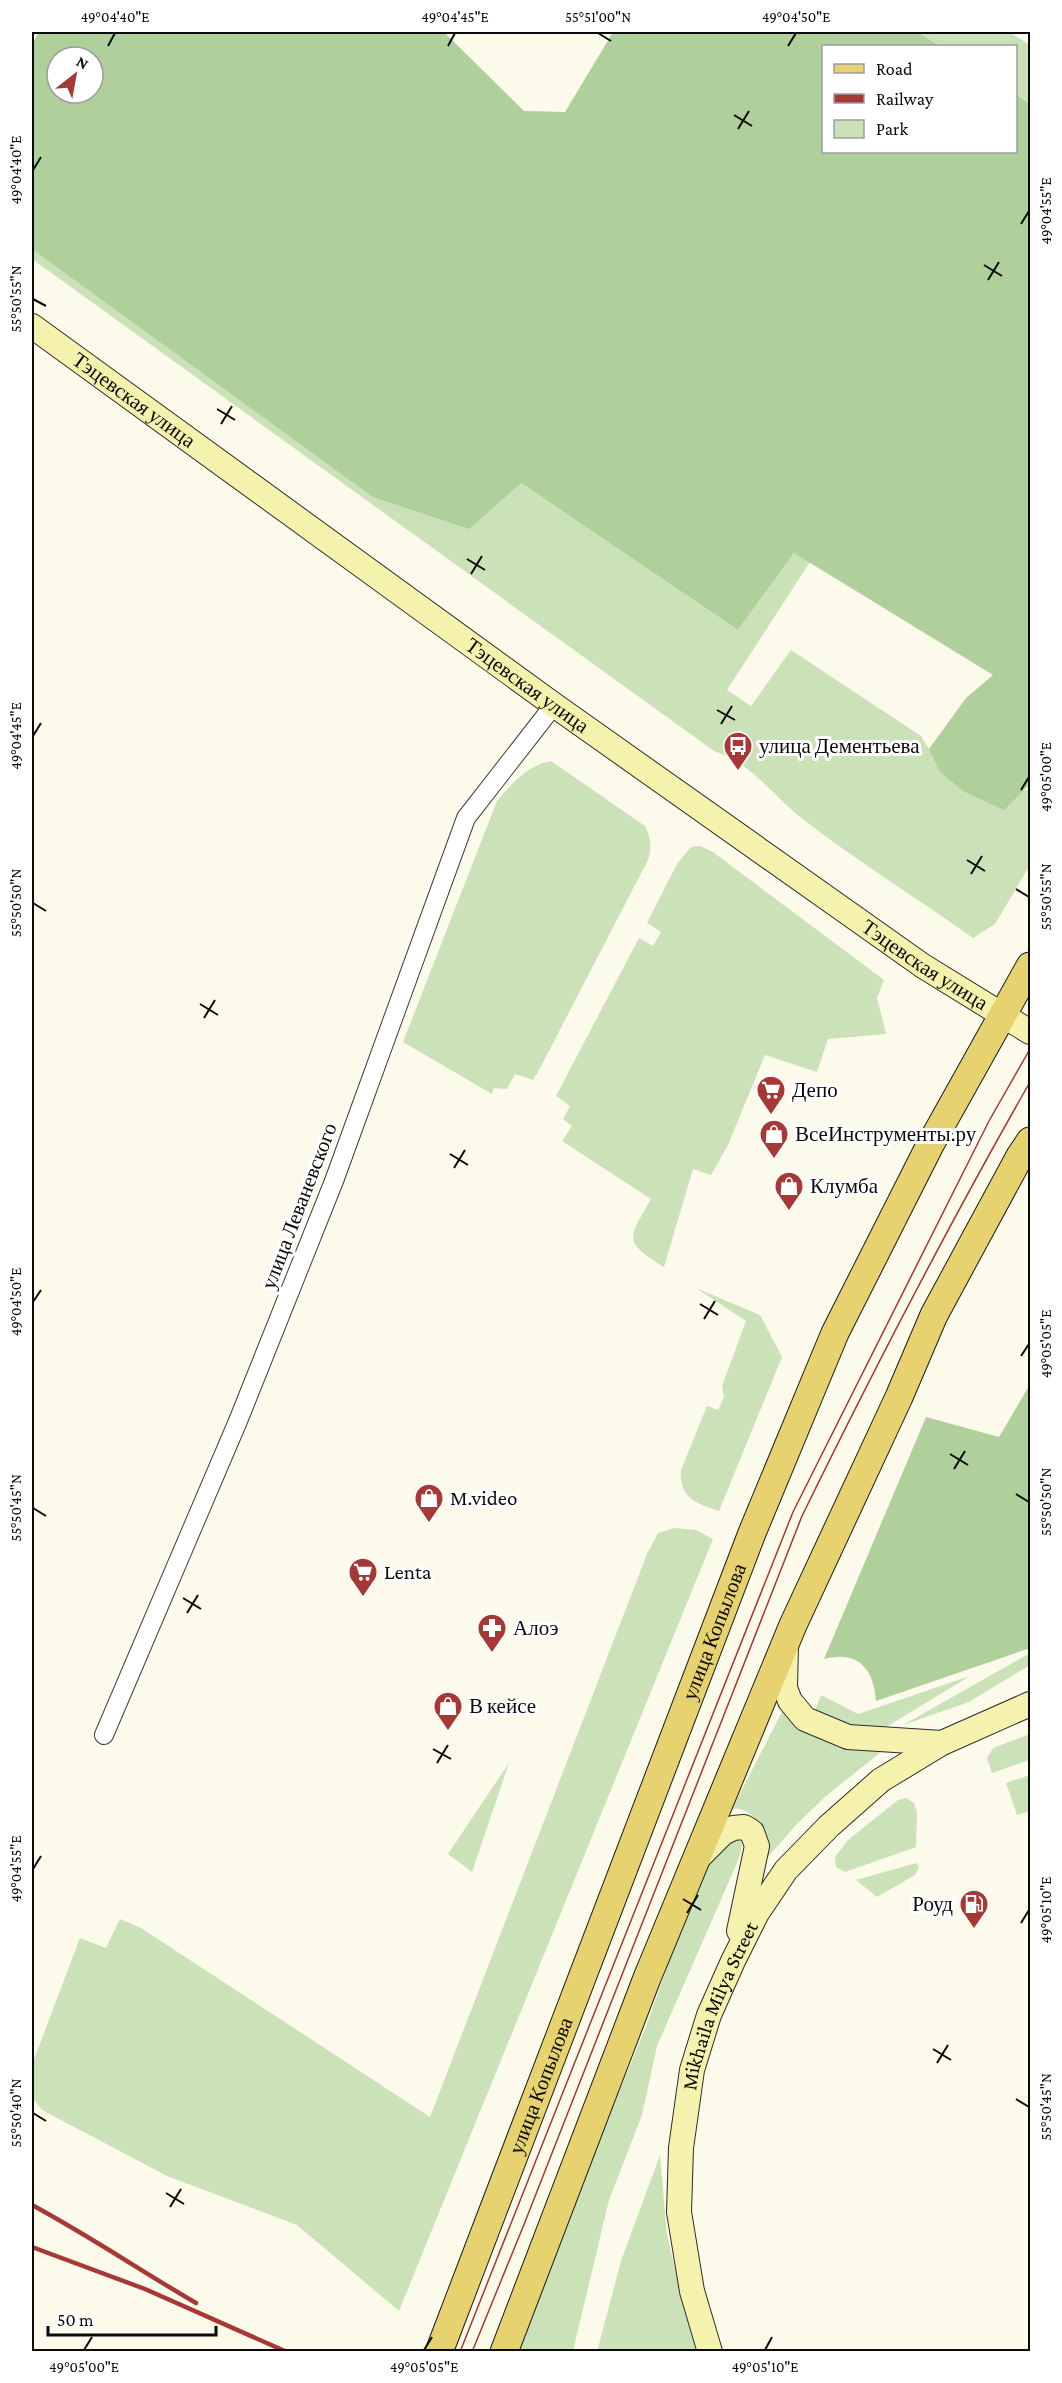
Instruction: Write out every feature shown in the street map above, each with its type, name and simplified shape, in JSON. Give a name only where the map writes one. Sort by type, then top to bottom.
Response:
[{"type":"main road","name":"Тэцевская улица","points":[[32,327],[554,705],[923,966],[1030,1032]]},
{"type":"main road","name":"улица Копылова","points":[[439,2352],[752,1533],[835,1333],[930,1145],[1030,966]]},
{"type":"main road","points":[[504,2352],[647,1978],[786,1641],[899,1397],[934,1315],[1008,1177],[1030,1141]]},
{"type":"main road","points":[[786,1641],[785,1688],[790,1701],[805,1719],[848,1737],[942,1743],[1030,1704]]},
{"type":"main road","name":"Mikhaila Milya Street","points":[[710,2352],[692,2291],[679,2212],[681,2148],[692,2070],[709,2015],[733,1961],[769,1894],[786,1870],[881,1780],[942,1743]]},
{"type":"main road","points":[[694,1862],[723,1833],[733,1828],[744,1827],[752,1832],[756,1839],[757,1846],[733,1961]]},
{"type":"street","name":"улица Леваневского","points":[[104,1735],[238,1420],[330,1192],[466,818],[554,705]]},
{"type":"green space","points":[[39,32],[444,32],[524,111],[565,112],[613,32],[917,32],[938,45],[822,45],[822,153],[1017,153],[1017,95],[1030,104],[1030,784],[1004,810],[963,791],[940,772],[929,749],[966,698],[993,675],[794,553],[738,630],[521,483],[469,529],[373,497],[32,249],[32,44]]},
{"type":"green space","points":[[917,32],[1009,32],[1030,45],[1030,103],[1017,95],[1017,45],[938,45]]},
{"type":"green space","points":[[32,140],[521,483],[738,630],[794,553],[810,562],[727,690],[751,706],[791,650],[921,736],[929,749],[1027,791],[1030,784],[1030,865],[995,924],[973,938],[866,865],[804,820],[740,764],[714,751],[32,259]]},
{"type":"green space","points":[[551,761],[645,826],[650,839],[650,851],[648,860],[533,1080],[515,1074],[507,1089],[494,1088],[492,1094],[403,1042],[497,801],[527,771]]},
{"type":"green space","points":[[700,846],[713,852],[884,980],[877,998],[886,1034],[828,1039],[817,1072],[765,1055],[728,1145],[711,1175],[693,1169],[664,1267],[640,1251],[633,1237],[634,1230],[651,1199],[562,1141],[572,1126],[563,1119],[570,1106],[556,1096],[639,938],[653,946],[661,932],[647,923],[677,864],[691,847]]},
{"type":"green space","points":[[696,1288],[760,1315],[782,1357],[719,1511],[690,1498],[683,1487],[681,1470],[707,1406],[718,1410],[724,1397],[722,1386],[746,1321]]},
{"type":"green space","points":[[1029,1386],[1030,1648],[876,1701],[872,1679],[862,1664],[846,1657],[824,1659],[926,1417],[999,1437]]},
{"type":"green space","points":[[674,1528],[696,1530],[713,1539],[399,2311],[297,2225],[167,2176],[42,2110],[32,2097],[33,2062],[80,1938],[106,1948],[120,1919],[141,1928],[430,2117],[647,1554],[658,1533]]},
{"type":"green space","points":[[1030,1653],[1030,1665],[969,1702],[903,1725]]},
{"type":"green space","points":[[970,1676],[878,1732],[843,1729],[814,1713],[821,1695],[858,1714]]},
{"type":"green space","points":[[785,1706],[887,1747],[825,1797],[796,1825],[754,1873],[758,1822],[744,1810],[732,1809]]},
{"type":"green space","points":[[1030,1734],[1030,1760],[992,1773],[987,1758],[993,1748]]},
{"type":"green space","points":[[509,1763],[472,1872],[448,1854]]},
{"type":"green space","points":[[1030,1775],[1030,1811],[1017,1815],[1006,1783]]},
{"type":"green space","points":[[906,1798],[914,1803],[917,1813],[916,1847],[845,1872],[836,1867],[835,1857],[848,1840],[898,1800]]},
{"type":"green space","points":[[734,1837],[742,1842],[740,1856],[657,2046],[642,2115],[609,2200],[573,2351],[514,2352],[648,2021],[701,1871]]},
{"type":"green space","points":[[916,1863],[919,1867],[915,1875],[877,1897],[856,1880]]},
{"type":"green space","points":[[660,2155],[667,2235],[686,2314],[698,2351],[597,2352],[621,2261]]},
{"type":"tram line","points":[[460,2352],[793,1512],[989,1121],[1030,1049]]},
{"type":"tram line","points":[[472,2352],[802,1516],[913,1297],[1030,1082]]},
{"type":"railway","points":[[32,2205],[74,2228],[196,2303]]},
{"type":"railway","points":[[32,2247],[145,2289],[287,2352]]},
{"type":"place","name":"улица Дементьева","points":[[738,772]]},
{"type":"place","name":"Депо","points":[[771,1116]]},
{"type":"place","name":"ВсеИнструменты.ру","points":[[774,1160]]},
{"type":"place","name":"Клумба","points":[[789,1212]]},
{"type":"place","name":"M.video","points":[[429,1524]]},
{"type":"place","name":"Lenta","points":[[363,1598]]},
{"type":"place","name":"Алоэ","points":[[492,1654]]},
{"type":"place","name":"В кейсе","points":[[448,1732]]},
{"type":"place","name":"Роуд","points":[[974,1930]]}]
